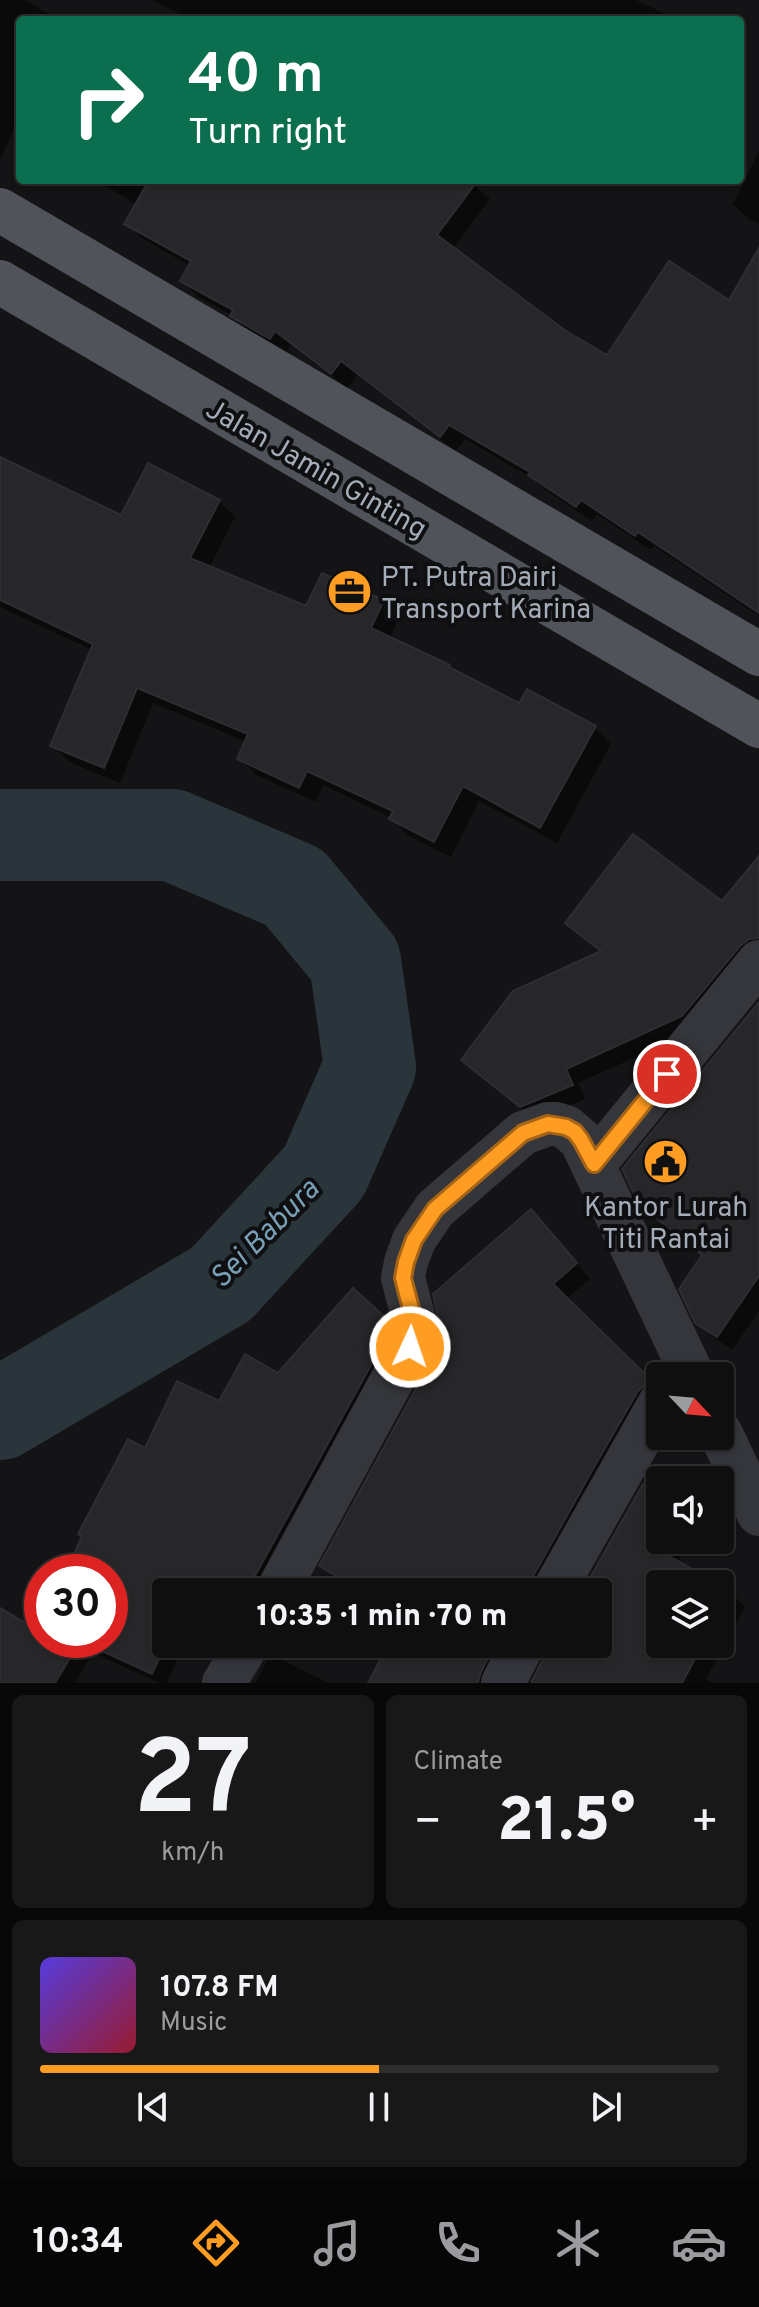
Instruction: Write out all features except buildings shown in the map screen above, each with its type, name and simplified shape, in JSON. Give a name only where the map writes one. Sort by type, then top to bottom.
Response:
[{"type":"main road","points":[[0,210],[755,646]]},
{"type":"main road","name":"Jalan Jamin Ginting","points":[[0,282],[759,726]]},
{"type":"street","points":[[594,1164],[759,962]]},
{"type":"street","points":[[285,1578],[410,1347],[415,1324],[403,1278],[409,1252],[424,1223],[435,1209],[523,1133],[548,1124],[566,1127],[581,1140],[681,1362]]},
{"type":"street","points":[[561,1578],[646,1428]]},
{"type":"street","points":[[729,1450],[759,1514]]},
{"type":"street","points":[[224,1683],[239,1658]]},
{"type":"street","points":[[503,1683],[516,1658]]},
{"type":"waterway","name":"Sei Babura","points":[[0,835],[172,835],[294,887],[355,961],[370,1067],[324,1172],[221,1284],[0,1414]]},
{"type":"place","name":"PT. Putra Dairi Transport Karina","points":[[350,592]]},
{"type":"place","name":"Kantor Lurah Titi Rantai","points":[[666,1161]]},
{"type":"route","points":[[410,1347],[415,1324],[403,1278],[414,1240],[435,1209],[523,1133],[548,1124],[575,1132],[594,1164],[667,1074]]}]
